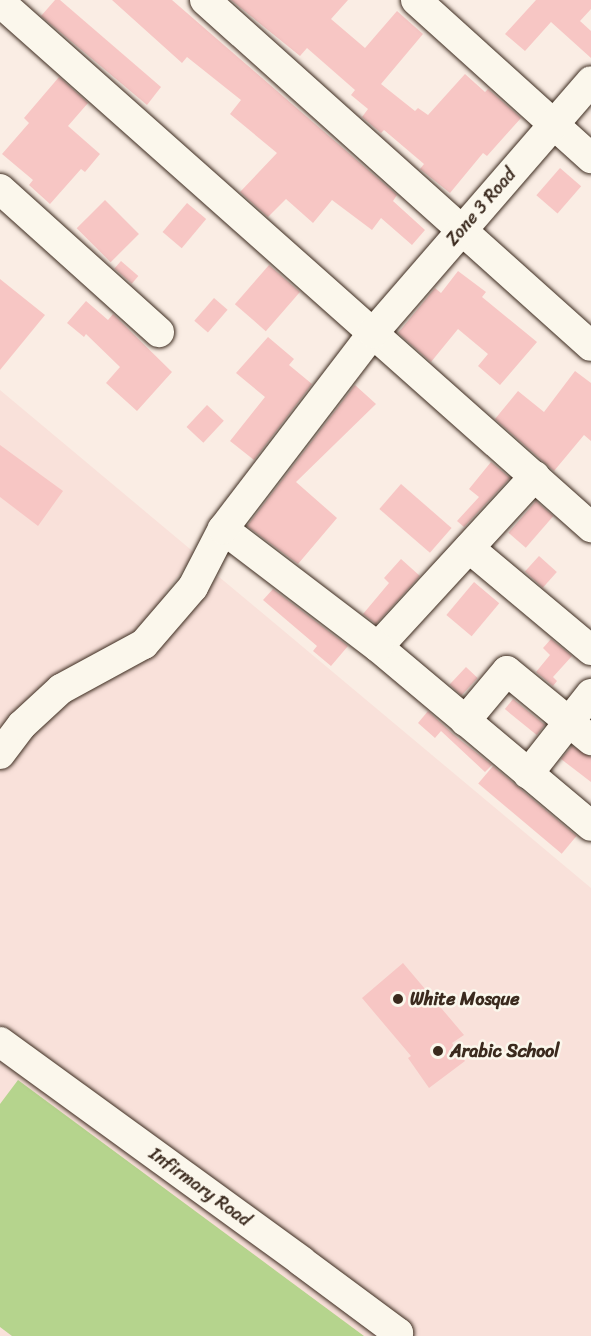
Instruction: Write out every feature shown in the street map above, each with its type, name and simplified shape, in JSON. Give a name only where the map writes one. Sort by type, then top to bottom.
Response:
[{"type":"street","points":[[205,0],[591,346]]},
{"type":"street","points":[[416,0],[591,158]]},
{"type":"street","points":[[0,2],[591,527]]},
{"type":"street","name":"Zone 3 Road","points":[[0,754],[22,725],[61,689],[144,644],[193,587],[223,529],[373,333],[591,81]]},
{"type":"street","points":[[0,189],[159,332]]},
{"type":"street","points":[[378,647],[535,476]]},
{"type":"street","points":[[223,529],[378,647],[591,826]]},
{"type":"street","points":[[469,548],[591,650]]},
{"type":"street","points":[[465,721],[507,670],[580,731]]},
{"type":"street","points":[[528,774],[580,731],[591,694]]},
{"type":"street","name":"Infirmary Road","points":[[0,1042],[397,1335]]},
{"type":"shaded area","points":[[0,390],[196,554],[164,594],[186,613],[218,576],[591,888],[591,1336],[0,1336]]},
{"type":"green space","points":[[18,1080],[364,1336],[12,1336],[0,1327],[0,1104]]},
{"type":"building","points":[[55,0],[60,0],[161,87],[147,105],[41,16]]},
{"type":"building","points":[[112,0],[172,0],[397,195],[393,201],[425,230],[412,245],[381,218],[372,230],[332,200],[313,223],[286,199],[268,217],[240,192],[277,153],[230,114],[241,100],[187,57],[182,63]]},
{"type":"building","points":[[231,0],[348,0],[331,19],[365,48],[397,11],[423,34],[381,84],[415,111],[418,108],[428,115],[465,74],[485,92],[488,89],[521,118],[487,156],[483,153],[450,193],[420,169],[424,164],[384,130],[381,133],[362,117],[368,109],[351,95],[355,90],[307,48],[300,56]]},
{"type":"building","points":[[536,0],[591,0],[591,9],[580,21],[591,31],[591,58],[551,22],[525,51],[505,34]]},
{"type":"building","points":[[59,77],[88,103],[68,126],[100,154],[85,172],[81,169],[50,204],[29,185],[33,180],[2,154],[29,123],[24,118]]},
{"type":"building","points":[[560,168],[581,186],[558,214],[536,195]]},
{"type":"building","points":[[105,200],[139,234],[111,262],[77,228]]},
{"type":"building","points":[[187,203],[206,219],[182,248],[163,232]]},
{"type":"building","points":[[121,261],[138,276],[132,284],[114,269]]},
{"type":"building","points":[[269,265],[300,292],[266,331],[235,304]]},
{"type":"building","points":[[458,271],[486,292],[482,297],[537,342],[500,385],[478,366],[488,354],[458,329],[431,362],[398,333],[435,288],[441,293]]},
{"type":"building","points":[[0,279],[45,315],[0,370]]},
{"type":"building","points":[[214,298],[228,310],[208,332],[194,321]]},
{"type":"building","points":[[86,301],[108,320],[113,314],[172,372],[137,411],[106,383],[120,367],[86,334],[84,337],[67,323]]},
{"type":"building","points":[[268,337],[294,359],[289,365],[312,384],[254,460],[230,441],[265,397],[236,373]]},
{"type":"building","points":[[575,371],[591,383],[591,441],[584,435],[554,471],[495,419],[518,391],[544,412]]},
{"type":"building","points":[[355,385],[376,404],[296,482],[337,518],[298,564],[247,526]]},
{"type":"building","points":[[207,405],[224,421],[203,443],[187,427]]},
{"type":"building","points":[[0,445],[63,491],[38,526],[0,497]]},
{"type":"building","points":[[491,462],[510,478],[464,527],[457,521],[479,497],[469,489]]},
{"type":"building","points":[[401,484],[452,528],[430,553],[379,509]]},
{"type":"building","points":[[536,501],[553,516],[526,548],[508,533]]},
{"type":"building","points":[[539,556],[557,572],[543,588],[525,572]]},
{"type":"building","points":[[401,559],[420,576],[376,624],[363,614],[389,583],[384,578]]},
{"type":"building","points":[[474,582],[499,603],[472,636],[446,615]]},
{"type":"building","points":[[273,589],[348,646],[331,666],[313,651],[317,646],[263,600]]},
{"type":"building","points":[[551,639],[572,656],[553,677],[557,681],[553,686],[536,672],[550,655],[543,648]]},
{"type":"building","points":[[466,667],[478,678],[461,695],[450,685]]},
{"type":"building","points":[[513,699],[545,725],[537,735],[505,709]]},
{"type":"building","points":[[428,711],[492,765],[485,772],[441,731],[435,738],[418,723]]},
{"type":"building","points":[[572,746],[591,757],[591,782],[561,759]]},
{"type":"building","points":[[493,766],[576,836],[562,854],[478,784]]},
{"type":"building","points":[[403,963],[464,1035],[452,1043],[465,1061],[429,1088],[408,1058],[411,1056],[362,998]]},
{"type":"place","name":"White Mosque","points":[[398,999]]},
{"type":"place","name":"Arabic School","points":[[438,1051]]}]
